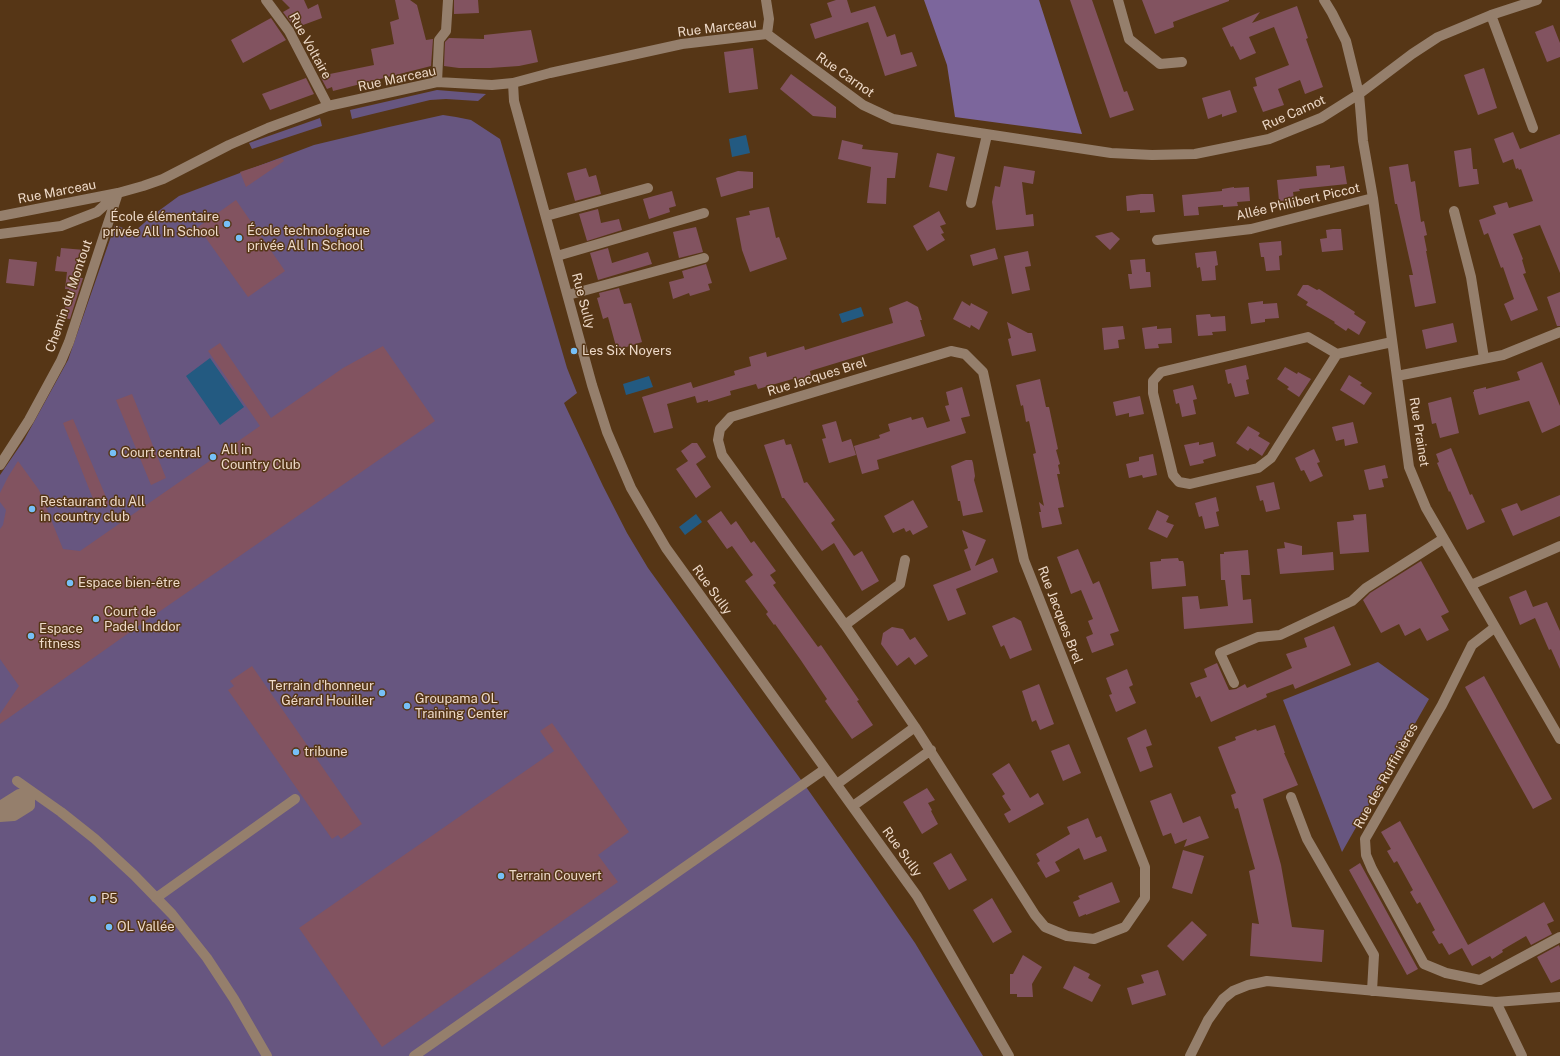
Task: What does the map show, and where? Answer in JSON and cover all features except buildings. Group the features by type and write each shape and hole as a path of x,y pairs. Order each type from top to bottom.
{"street":[{"name":"Rue Voltaire","path":"266,0 289,31 328,106"},
{"path":"437,82 439,40 446,32 448,0"},
{"path":"766,0 769,19 767,34"},
{"path":"1118,0 1129,39 1160,64 1182,62"},
{"name":"Rue Prainet","path":"1324,0 1346,41 1359,94 1363,141 1409,467 1426,508 1443,539 1560,740"},
{"name":"Rue Carnot","path":"767,34 863,105 894,119 1111,153 1152,155 1195,154 1269,139 1321,118 1359,94 1401,62 1438,37 1491,15 1537,0"},
{"path":"1491,15 1533,128"},
{"name":"Rue Marceau","path":"0,216 118,193 143,186 163,179 268,128 328,106 437,82 492,85 514,83 682,44 767,34"},
{"name":"Rue Sully","path":"514,83 514,101 605,425 630,488 666,548 917,896 1009,1056"},
{"path":"971,203 987,134"},
{"path":"546,216 648,188"},
{"name":"Rue Marceau","path":"0,234 61,226 97,212 118,193"},
{"name":"Chemin du Montout","path":"0,465 29,420 61,361 69,342 118,193"},
{"name":"Allée Philibert Piccot","path":"1157,240 1251,229 1372,198"},
{"path":"1454,212 1472,278 1484,358"},
{"path":"557,256 704,213"},
{"path":"568,295 704,258"},
{"path":"1396,376 1503,355 1560,332"},
{"path":"1337,354 1271,458 1258,468 1190,484 1179,482 1173,474 1153,393 1153,381 1161,372 1308,337 1337,354 1392,342"},
{"name":"Rue Jacques Brel","path":"951,351 965,354 983,372 1024,560 1145,868 1145,898 1125,927 1094,939 1068,936 1045,927 1034,915 931,750 845,625 722,455 718,440 720,429 731,416 951,351"},
{"path":"1234,683 1220,653 1258,637 1280,635 1352,601 1366,588 1443,539"},
{"path":"1470,585 1560,546"},
{"path":"845,625 900,584 905,560"},
{"name":"Rue des Ruffinières","path":"1494,628 1472,645 1442,705 1365,839 1366,855 1372,869 1424,964 1446,973 1480,980 1560,937"},
{"path":"837,784 915,727"},
{"path":"852,806 931,750"},
{"path":"414,1056 825,769"},
{"path":"16,780 32,794 61,812 95,839 134,875 172,914 207,958 234,999 267,1056"},
{"path":"0,806 19,794 32,794"},
{"path":"0,816 32,794"},
{"path":"1292,797 1307,839 1374,955 1372,990"},
{"path":"156,898 295,799"},
{"path":"1190,1056 1208,1020 1223,999 1233,991 1248,985 1267,981 1496,1002 1560,997"},
{"path":"1496,1002 1522,1056"}],"shaded area":[{"path":"924,0 1039,0 1082,134 955,117 947,65"},
{"path":"437,90 486,94 478,101 446,99 430,100 352,119 350,110"},
{"path":"443,115 471,120 500,139 567,368 577,393 564,403 627,533 648,568 804,784 915,943 983,1056 0,1056 0,475 24,440 68,360 115,225 134,232 153,215 179,196 314,145"},
{"path":"320,118 322,126 252,149 249,143"},
{"path":"1378,662 1429,699 1342,852 1283,700"}],"water":[{"path":"746,135 750,153 732,157 729,139"},
{"path":"861,307 864,316 842,323 839,314"},
{"path":"210,358 244,407 220,425 186,376"},
{"path":"649,376 653,387 626,395 623,384"},
{"path":"696,514 702,522 685,535 679,527"}],"place":[{"name":"École élémentaire privée All In School","path":"227,224"},
{"name":"École technologique privée All In School","path":"239,238"},
{"name":"Les Six Noyers","path":"574,351"},
{"name":"Court central","path":"113,453"},
{"name":"All in Country Club","path":"213,457"},
{"name":"Restaurant du All in country club","path":"32,509"},
{"name":"Espace bien-être","path":"70,583"},
{"name":"Court de Padel Inddor","path":"96,619"},
{"name":"Espace fitness","path":"31,636"},
{"name":"Terrain d'honneur Gérard Houiller","path":"382,693"},
{"name":"Groupama OL Training Center","path":"407,706"},
{"name":"tribune","path":"296,752"},
{"name":"Terrain Couvert","path":"501,876"},
{"name":"P5","path":"93,899"},
{"name":"OL Vallée","path":"109,927"}]}
